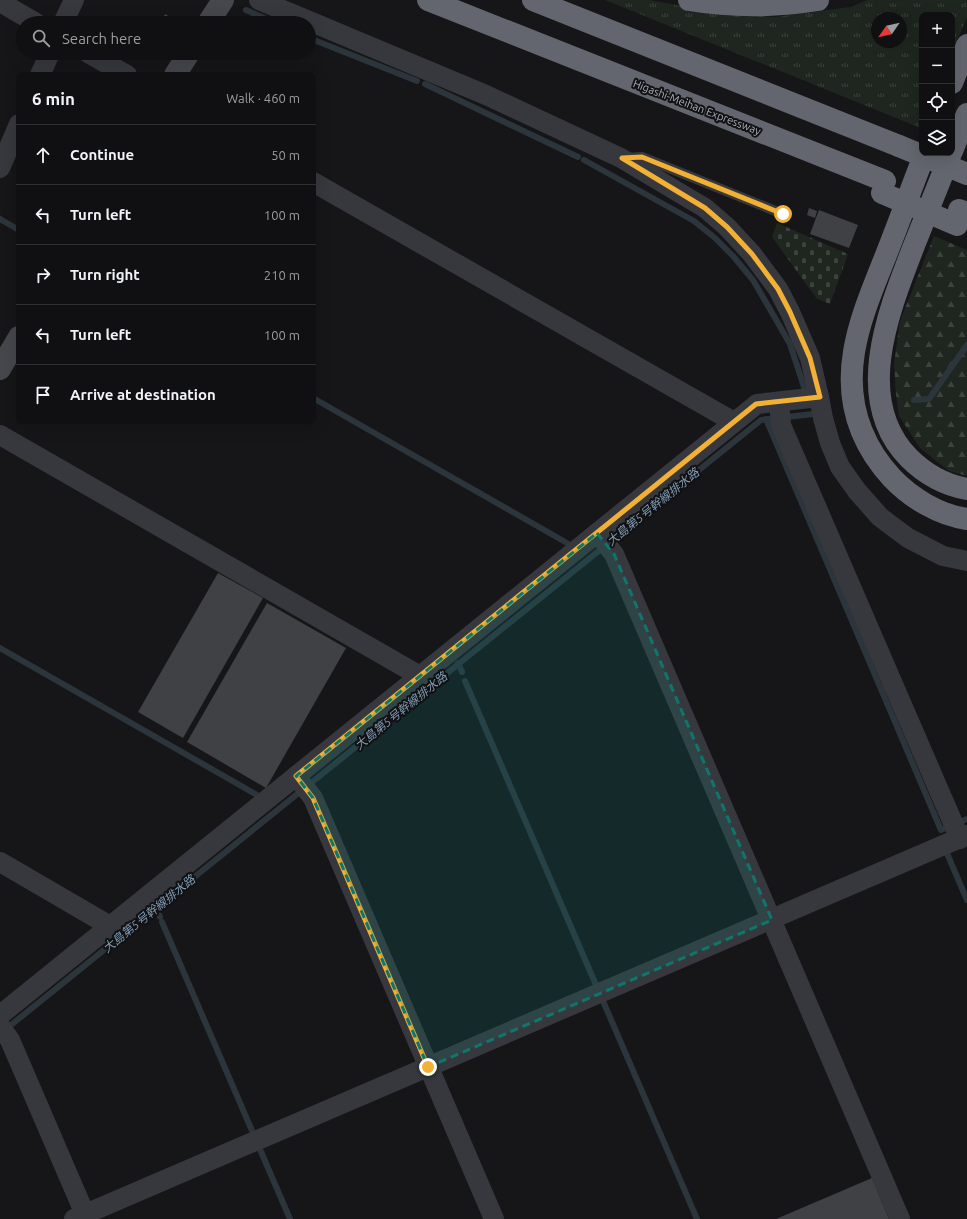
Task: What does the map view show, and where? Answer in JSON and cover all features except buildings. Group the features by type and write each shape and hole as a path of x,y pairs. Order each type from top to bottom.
{"highway":[{"path":"428,0 492,26 563,61 963,219"},
{"path":"533,0 967,174"},
{"path":"689,0 709,3 754,5 794,4 818,0"},
{"path":"955,76 967,45"},
{"path":"955,144 967,114"},
{"path":"924,156 862,320 854,352 851,385 856,417 865,441 878,464 901,488 928,506 957,518 967,519"},
{"path":"950,156 904,273 889,316 879,363 878,387 883,412 890,432 903,452 918,467 932,476 949,484 967,489"}],"main road":[{"path":"213,16 223,0"},
{"path":"177,72 185,60"},
{"path":"0,369 16,342"}],"street":[{"path":"66,16 74,0"},
{"path":"259,0 297,16"},
{"path":"0,2 24,16"},
{"path":"316,24 486,95 622,158 705,208 727,227 752,254 778,289 790,312 810,358 830,443 840,466 856,491 880,517 908,538 944,556 967,561"},
{"path":"41,72 47,60"},
{"path":"100,60 122,72"},
{"path":"0,168 16,131"},
{"path":"316,184 734,422"},
{"path":"0,1015 298,778 420,676 599,535 756,404 779,411 820,397"},
{"path":"5,1033 82,1217 772,920 961,836 950,815 779,411"},
{"path":"0,435 420,676"},
{"path":"599,535 614,554 900,1219"},
{"path":"298,778 313,798 494,1219"},
{"path":"0,862 110,926"}],"lane":[{"path":"622,158 642,157 783,214"}],"highlighted area":[{"path":"597,533 614,554 772,920 428,1067 313,798 296,776"}],"green space":[{"path":"605,0 649,0 714,12 774,17 851,7 867,0 967,0 967,17 955,46 955,12 919,12 919,127"},
{"path":"777,223 848,254 830,304 817,299 772,237"},
{"path":"934,236 967,250 967,476 949,471 920,448 899,416 894,364 900,321"}],"waterway":[{"path":"246,10 259,16"},
{"path":"316,41 417,81"},
{"path":"425,84 578,157"},
{"path":"584,160 694,221 715,238 733,256 753,280 790,344 805,390"},
{"path":"0,219 16,228"},
{"name":"大島第5号幹線排水路","path":"914,400 929,399 967,345"},
{"path":"316,400 567,543"},
{"name":"大島第5号幹線排水路","path":"6,1029 761,420 813,414"},
{"path":"766,419 941,830 967,819"},
{"path":"0,648 257,795"},
{"name":"大島第5号幹線排水路","path":"458,663 462,672"},
{"path":"465,681 596,985"},
{"path":"946,851 967,900"},
{"path":"156,907 160,917"},
{"path":"162,922 253,1133"},
{"path":"603,1001 697,1219"},
{"path":"259,1147 290,1219"}],"route":[{"path":"428,1067 313,798 296,776 756,404 820,397 810,358 790,312 778,289 740,239 705,208 622,158 642,157 783,214"}]}
